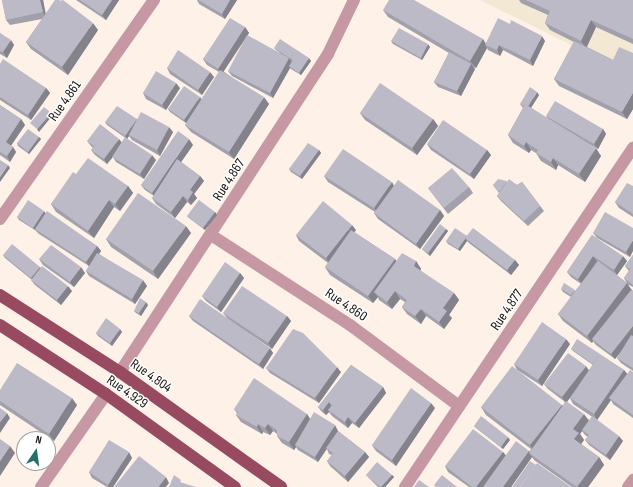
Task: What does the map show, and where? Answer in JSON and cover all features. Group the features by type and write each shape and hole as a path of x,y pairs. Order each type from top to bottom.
{"main road":[{"name":"Rue 4.804","path":"0,295 120,372 281,487"},
{"name":"Rue 4.929","path":"0,325 106,394 235,487"}],"street":[{"name":"Rue 4.861","path":"0,219 154,0"},
{"name":"Rue 4.867","path":"120,372 328,54 354,0"},
{"name":"Rue 4.877","path":"405,487 633,148"},
{"name":"Rue 4.860","path":"211,235 350,325 460,406"},
{"path":"41,487 106,394"},
{"path":"628,487 633,480"}],"shaded area":[{"path":"480,0 633,0 633,58 618,68"}],"building":[{"path":"2,0 40,0 43,12 6,20"},
{"path":"55,0 63,0 93,23 62,67 26,42"},
{"path":"80,0 112,0 102,15"},
{"path":"198,0 230,0 222,14"},
{"path":"389,0 414,0 483,39 470,61 383,10"},
{"path":"526,0 633,0 633,39 591,20 581,41 545,23 550,11"},
{"path":"230,18 245,27 218,69 203,59"},
{"path":"498,18 510,24 511,20 542,36 530,60 499,45 497,50 485,45"},
{"path":"399,28 428,44 421,58 391,41"},
{"path":"0,33 11,40 3,52 0,51"},
{"path":"247,35 289,58 270,93 228,71"},
{"path":"280,39 309,58 299,73 289,66 293,60 274,48"},
{"path":"574,41 613,60 619,47 633,53 633,93 622,112 554,79"},
{"path":"178,50 210,72 198,90 167,68"},
{"path":"449,52 471,64 457,91 434,82"},
{"path":"3,59 46,88 28,115 0,97 0,64"},
{"path":"220,70 264,97 229,152 185,125"},
{"path":"156,71 176,83 162,105 143,93"},
{"path":"380,83 433,119 412,148 360,113"},
{"path":"184,86 200,97 184,120 168,109"},
{"path":"530,87 537,92 528,106 525,104 523,106 520,104"},
{"path":"555,101 603,129 594,144 546,116"},
{"path":"525,104 596,148 579,174 553,158 551,162 536,153 538,150 526,142 524,146 508,135"},
{"path":"0,105 21,119 6,142 13,147 7,156 0,152"},
{"path":"117,106 137,119 125,136 105,122"},
{"path":"44,107 51,113 37,129 30,123"},
{"path":"141,112 169,127 157,150 129,135"},
{"path":"443,120 487,150 470,174 427,144"},
{"path":"100,124 119,139 104,159 91,150 94,146 87,141"},
{"path":"28,129 39,137 28,152 17,143"},
{"path":"178,131 189,139 152,193 141,185"},
{"path":"125,137 152,155 140,174 112,157"},
{"path":"308,143 319,150 300,176 289,169"},
{"path":"343,149 392,182 374,208 324,176"},
{"path":"88,158 128,186 115,204 109,200 88,231 51,204 73,172 76,174"},
{"path":"177,159 200,176 190,190 193,192 188,200 183,196 171,212 152,198"},
{"path":"0,160 8,165 0,177"},
{"path":"452,168 469,187 444,208 428,188"},
{"path":"498,179 507,181 499,192 493,185"},
{"path":"509,179 517,185 522,182 540,206 524,221 497,196"},
{"path":"398,180 440,210 416,244 374,213"},
{"path":"627,183 633,186 633,214 615,202"},
{"path":"138,193 186,226 153,271 106,239"},
{"path":"28,200 44,211 33,228 17,217"},
{"path":"199,200 215,212 203,228 187,216"},
{"path":"323,201 352,225 326,258 296,235"},
{"path":"47,211 97,246 86,262 35,229"},
{"path":"605,212 633,228 633,240 626,252 593,233"},
{"path":"440,224 446,229 428,253 422,249"},
{"path":"455,228 467,236 458,249 446,241"},
{"path":"473,228 515,260 507,270 465,238"},
{"path":"351,230 395,259 368,296 325,267"},
{"path":"592,235 623,256 614,270 593,256 578,279 567,272"},
{"path":"12,244 40,267 31,278 3,255"},
{"path":"51,245 81,267 70,282 39,259"},
{"path":"97,253 143,280 132,299 86,271"},
{"path":"402,253 416,261 414,266 454,293 443,308 447,311 439,322 421,309 415,316 402,307 407,300 395,291 387,302 374,292"},
{"path":"633,255 633,285 624,278 630,269 625,266"},
{"path":"598,261 627,283 587,336 558,314"},
{"path":"225,262 240,273 217,307 202,296"},
{"path":"42,266 68,286 57,300 31,280"},
{"path":"564,283 575,290 571,295 561,289"},
{"path":"242,286 287,316 268,343 223,313"},
{"path":"631,290 633,291 633,326 611,354 592,339"},
{"path":"140,298 146,302 139,313 134,311"},
{"path":"200,299 270,348 259,364 189,316"},
{"path":"106,318 120,329 110,343 96,333"},
{"path":"542,322 566,339 538,380 514,364"},
{"path":"293,329 303,333 337,367 315,398 266,368"},
{"path":"631,335 633,336 633,368 617,358"},
{"path":"577,339 600,354 593,364 571,349"},
{"path":"568,353 586,366 562,397 544,384"},
{"path":"600,354 624,370 594,414 570,398"},
{"path":"17,363 72,398 51,431 45,431 0,401 0,390"},
{"path":"351,365 383,387 355,423 348,417 345,422 328,410 332,405 329,402 323,410 318,407"},
{"path":"512,366 562,405 530,445 481,407"},
{"path":"630,370 633,372 633,415 609,398"},
{"path":"254,378 307,414 289,442 277,436 277,430 268,424 265,428 258,424 257,427 236,415 238,412 234,409"},
{"path":"411,388 431,403 392,460 372,445"},
{"path":"566,401 584,414 573,429 579,433 574,439 599,457 577,487 529,453"},
{"path":"0,408 7,413 0,422"},
{"path":"314,412 335,425 315,457 295,445"},
{"path":"481,416 508,437 501,447 474,426"},
{"path":"592,416 619,436 606,455 585,440 589,435 582,430"},
{"path":"473,429 503,452 476,487 472,487 445,466"},
{"path":"338,431 365,452 345,476 327,461 333,453 326,448"},
{"path":"0,439 10,446 0,461"},
{"path":"109,440 129,452 108,485 89,472"},
{"path":"516,441 529,451 503,487 483,487"},
{"path":"139,456 166,477 158,487 114,487"},
{"path":"530,461 536,465 520,487 512,487"},
{"path":"377,462 392,475 381,487 366,475"},
{"path":"537,463 571,487 520,487"},
{"path":"174,475 181,480 180,482 196,487 169,487"},
{"path":"442,475 457,487 436,487 434,485"},
{"path":"419,480 429,487 414,487"}]}
